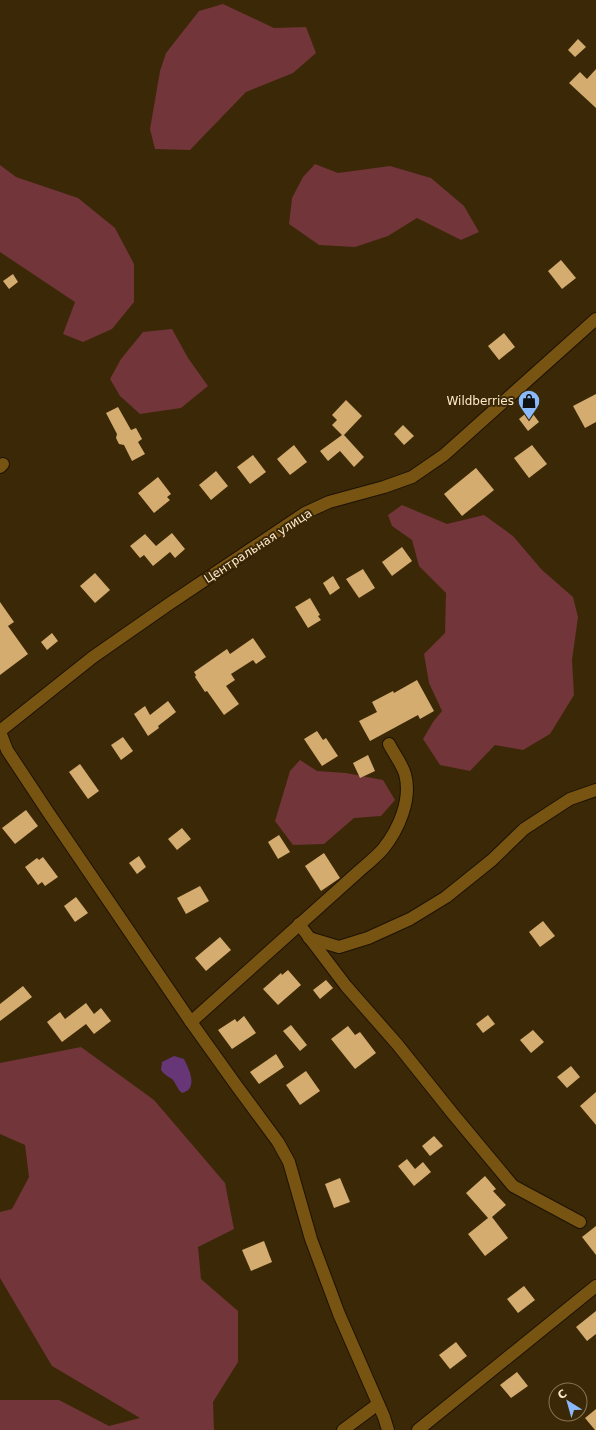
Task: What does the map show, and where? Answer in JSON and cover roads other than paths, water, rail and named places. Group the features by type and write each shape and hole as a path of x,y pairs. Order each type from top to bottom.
{"street":[{"name":"Центральная улица","path":"0,732 93,657 305,513 329,502 384,487 412,477 444,455 596,319"},
{"path":"0,732 7,750 40,800 191,1022 278,1142 289,1162 313,1246 339,1314 388,1430"},
{"path":"191,1022 383,849 395,830 405,806 408,792 404,773 389,744"},
{"path":"309,938 340,947 368,938 410,919 446,897 492,860 524,829 570,799 591,792 596,785"},
{"path":"299,924 346,986 397,1044 513,1186 580,1222"},
{"path":"418,1430 596,1286"},
{"path":"344,1430 378,1404"}],"place":[{"name":"Wildberries","path":"529,420"}]}
